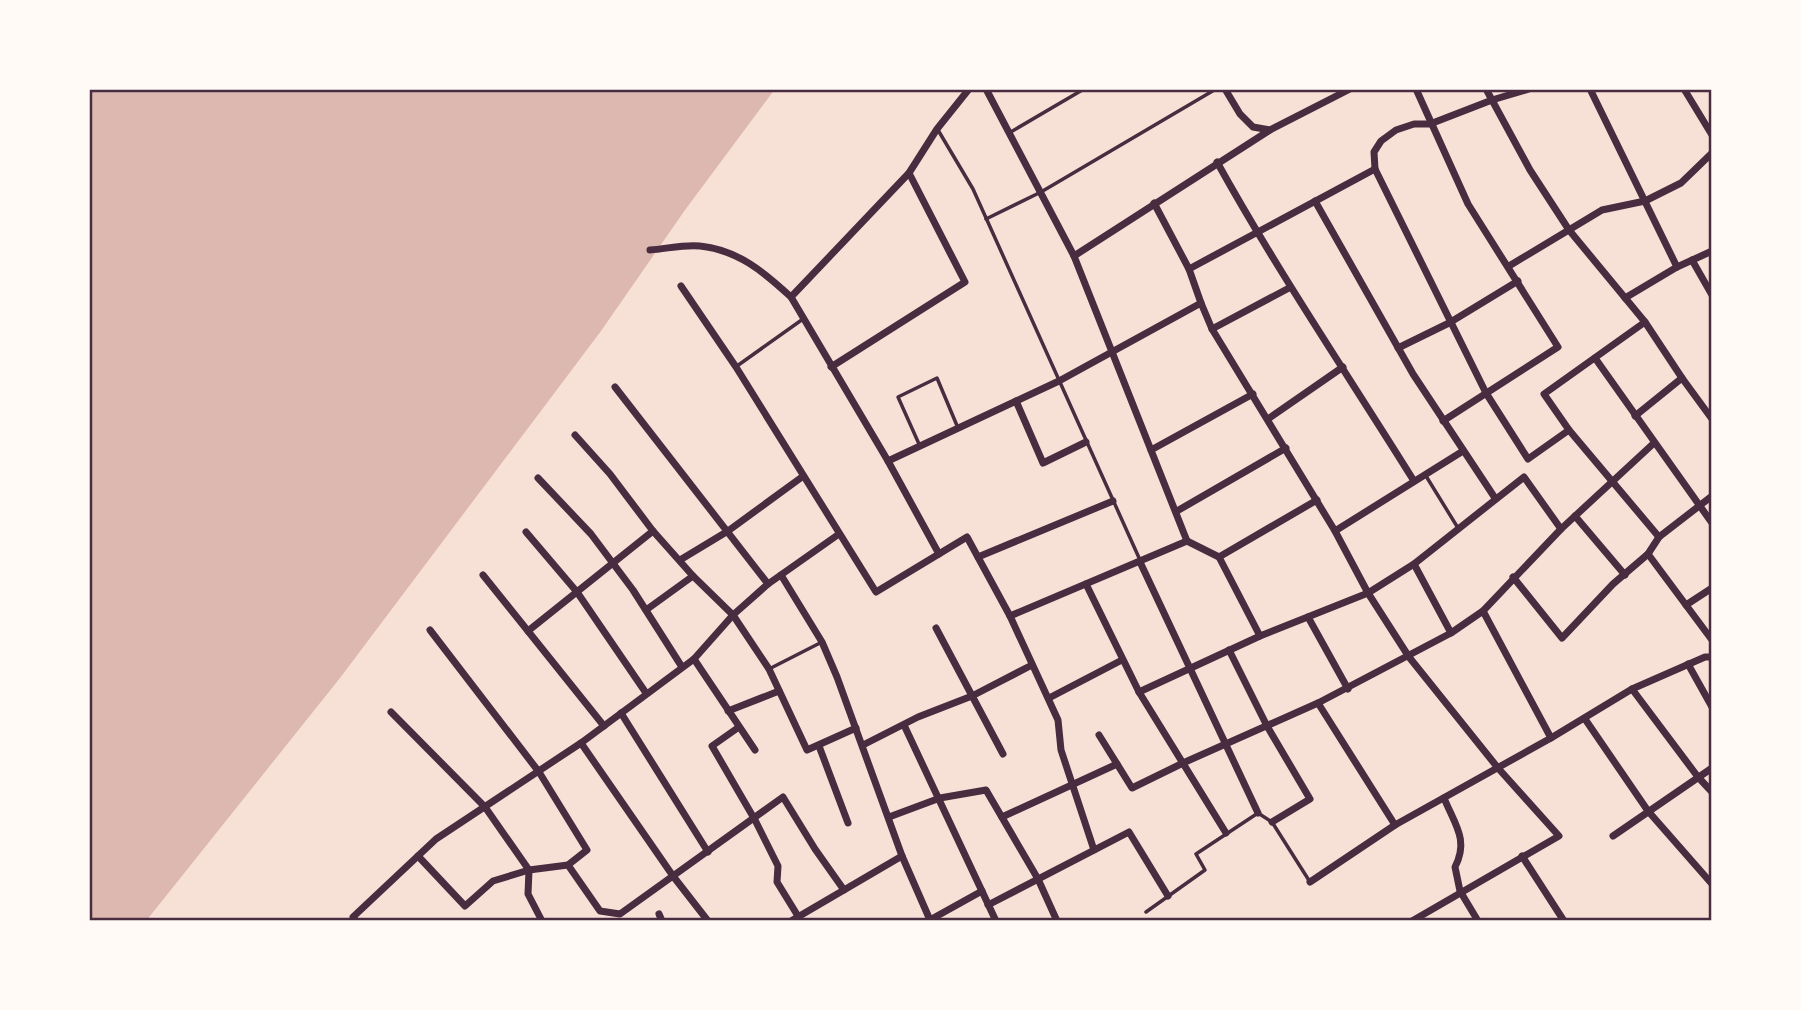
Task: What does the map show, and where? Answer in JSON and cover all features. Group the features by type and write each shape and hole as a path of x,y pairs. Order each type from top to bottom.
{"street":[{"path":"791,297 909,173 937,129 969,89"},
{"path":"986,89 1074,256 1187,541 1219,557 1260,636"},
{"path":"1225,89 1240,114 1253,127 1270,130"},
{"path":"1074,256 1217,162 1270,130 1350,89"},
{"path":"1416,89 1468,204 1558,347 1443,421"},
{"path":"1486,89 1530,170 1569,230 1645,322 1712,419"},
{"path":"1529,89 1430,124 1414,124 1396,130 1381,141 1374,152 1375,169 1449,323 1486,393 1528,459 1569,429"},
{"path":"1590,89 1677,267"},
{"path":"1684,89 1712,135"},
{"path":"1508,266 1602,210 1645,201 1681,183 1712,153"},
{"path":"1217,162 1289,288 1343,367 1414,481"},
{"path":"1189,269 1375,169"},
{"path":"831,367 965,282 909,173"},
{"path":"1315,201 1398,348 1495,498"},
{"path":"1154,203 1189,269 1212,329 1317,500 1368,593 1409,657 1498,768 1559,836 1412,921"},
{"path":"650,250 699,245 737,255 767,275 791,297 888,461 939,554"},
{"path":"1625,298 1677,267 1712,251"},
{"path":"1692,260 1712,295"},
{"path":"1398,348 1449,323 1518,281"},
{"path":"681,286 736,367 876,592 967,537 1010,616 1058,720 1061,750 1094,850"},
{"path":"1212,329 1289,288"},
{"path":"888,461 1059,381 1200,303"},
{"path":"1645,322 1544,394 1569,429 1659,537"},
{"path":"1595,358 1712,523"},
{"path":"1268,419 1343,367"},
{"path":"1635,416 1682,378"},
{"path":"615,387 768,584"},
{"path":"1151,450 1253,394"},
{"path":"1016,401 1043,463 1086,442"},
{"path":"575,435 610,474 653,531 733,615 769,669 807,750 856,728"},
{"path":"1099,735 1132,788 1348,689 1409,657 1483,611 1561,529 1654,443"},
{"path":"1177,511 1286,448"},
{"path":"1335,531 1463,451"},
{"path":"680,560 728,531 803,477"},
{"path":"1139,692 1260,636 1368,593 1414,564 1524,477 1561,529"},
{"path":"538,478 591,534 646,610 682,667"},
{"path":"1513,577 1562,638 1648,554 1659,537 1712,496"},
{"path":"1219,557 1317,500"},
{"path":"978,557 1113,501"},
{"path":"1575,516 1625,575"},
{"path":"528,631 653,531"},
{"path":"526,532 577,592 646,693"},
{"path":"356,921 353,917 436,839 581,743 694,659 733,615 768,584 839,534"},
{"path":"1010,616 1187,541"},
{"path":"1648,554 1712,640"},
{"path":"1140,562 1258,813"},
{"path":"1414,564 1451,633"},
{"path":"482,575 604,726"},
{"path":"781,575 822,642 863,745 902,856 929,920 943,917 982,891"},
{"path":"646,610 693,576"},
{"path":"1086,584 1139,692 1226,832"},
{"path":"1686,605 1712,588"},
{"path":"1483,611 1551,738"},
{"path":"1308,617 1348,689"},
{"path":"936,628 1003,754"},
{"path":"418,856 465,906 493,881 529,870 568,864 587,850 539,772 430,630"},
{"path":"1229,650 1310,799 1272,822"},
{"path":"1310,882 1395,825 1585,719 1632,689 1688,664 1712,657"},
{"path":"694,659 755,750"},
{"path":"1049,698 1122,660"},
{"path":"1688,664 1712,707"},
{"path":"863,745 972,696 1032,665"},
{"path":"1632,689 1712,792"},
{"path":"728,711 779,691"},
{"path":"1318,703 1395,825"},
{"path":"391,712 485,807 529,870 528,894 542,921"},
{"path":"621,713 708,852"},
{"path":"1585,719 1648,811 1712,884"},
{"path":"904,725 996,921"},
{"path":"739,727 712,746 778,866 778,882 797,919 902,856"},
{"path":"581,743 673,876 708,921"},
{"path":"819,746 848,823"},
{"path":"1002,817 1117,764"},
{"path":"1614,836 1712,768"},
{"path":"889,817 940,798 986,790 1038,879 1057,921"},
{"path":"568,864 600,911 620,914 755,820 783,797 844,890"},
{"path":"1444,798 1463,844 1455,867 1461,891 1478,921"},
{"path":"988,905 1129,832 1168,896"},
{"path":"1522,856 1564,921"}],"lane":[{"path":"1009,133 1084,89"},
{"path":"986,219 1041,192 1216,89"},
{"path":"937,129 973,189 1140,562"},
{"path":"736,367 803,318"},
{"path":"919,446 898,397 937,378 958,428"},
{"path":"1425,474 1458,528"},
{"path":"769,669 822,642"},
{"path":"1146,912 1205,870 1196,854 1258,813 1272,822 1310,882"}],"shaded area":[{"path":"89,89 775,89 685,210 601,331 340,678 146,921 89,921"}]}
